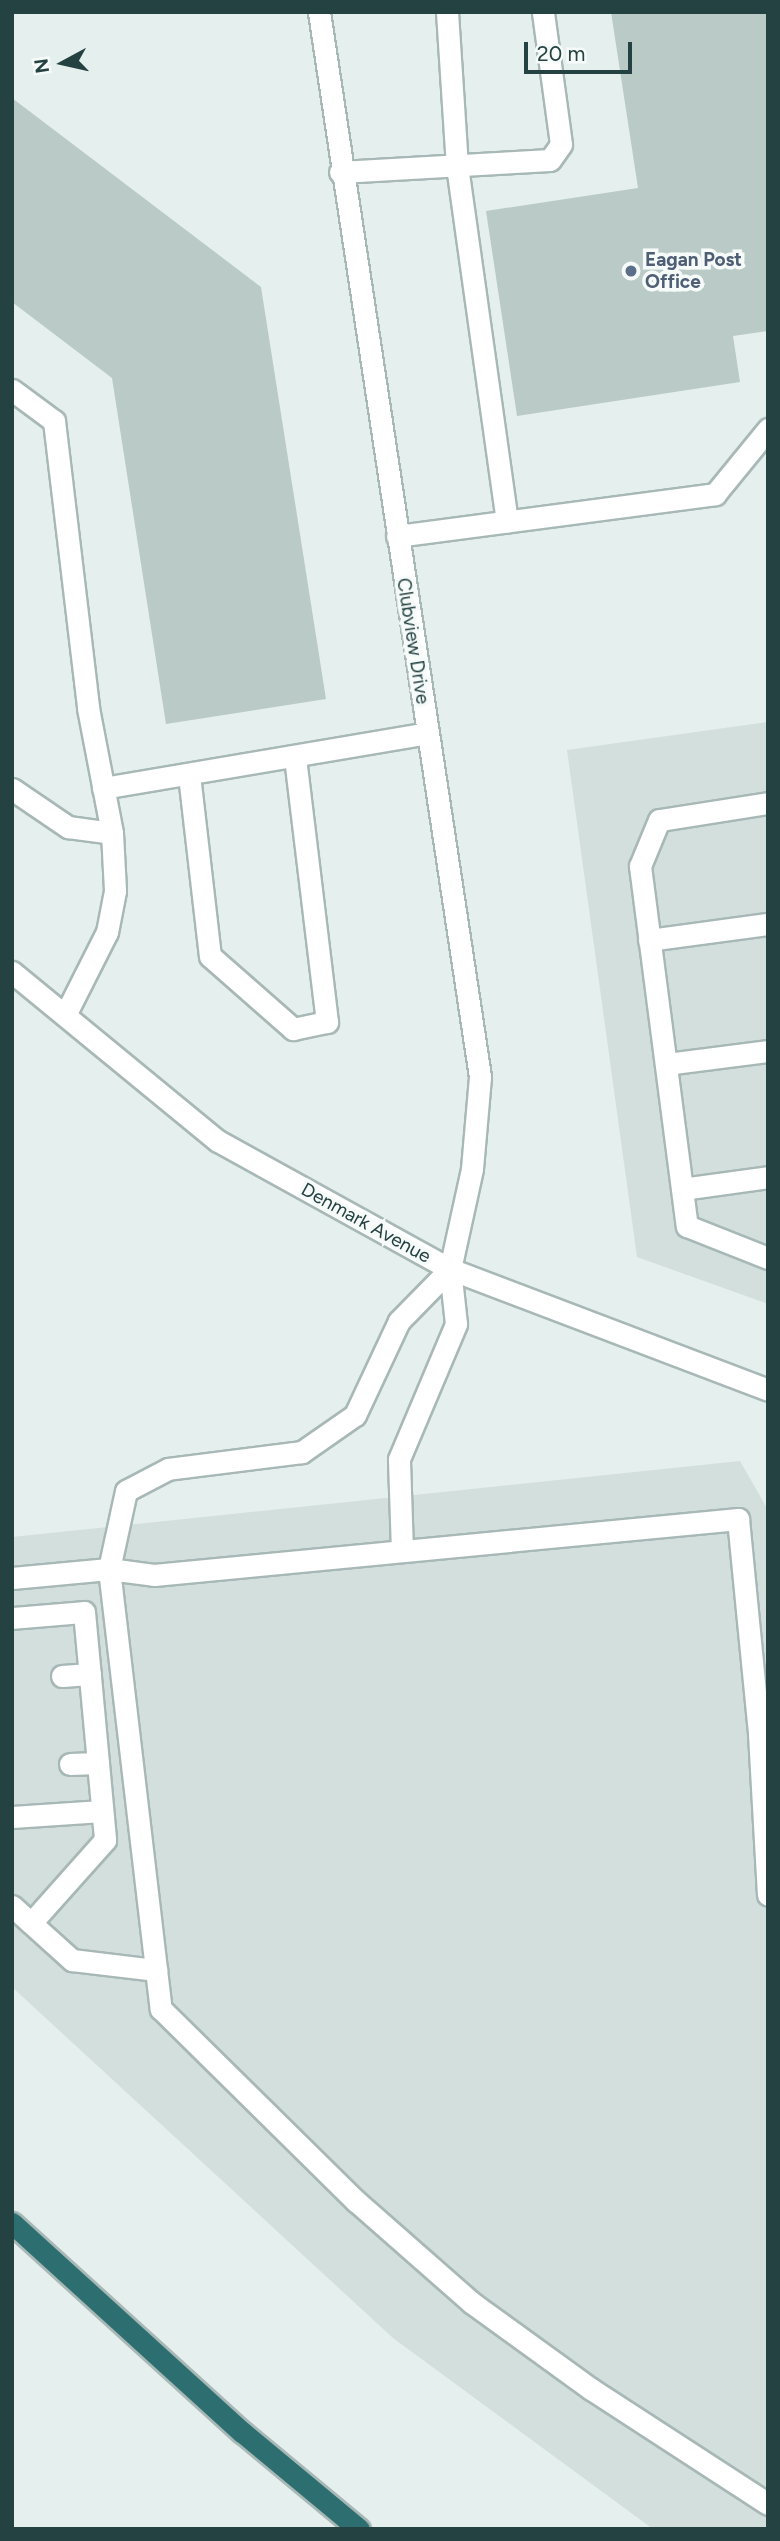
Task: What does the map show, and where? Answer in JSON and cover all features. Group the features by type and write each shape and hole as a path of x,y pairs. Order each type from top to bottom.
{"highway":[{"path":"12,2223 242,2432 359,2529"}],"street":[{"name":"Clubview Drive","path":"319,12 340,173 480,1077 472,1169 450,1269"},
{"path":"447,12 457,166 507,521"},
{"path":"340,173 550,160 561,144 543,12"},
{"path":"12,390 54,421 88,708 112,833 115,891 107,932 65,1015"},
{"path":"397,536 715,494 768,429"},
{"path":"103,788 295,759 427,733"},
{"path":"189,775 211,956 293,1029 327,1022 295,759"},
{"path":"12,789 68,827 112,833"},
{"path":"768,803 659,820 640,866 687,1226 768,1258"},
{"path":"649,940 768,924"},
{"name":"Denmark Avenue","path":"12,972 218,1141 450,1269 768,1390"},
{"path":"666,1064 768,1051"},
{"path":"681,1189 768,1177"},
{"path":"402,1551 399,1459 456,1324 450,1269"},
{"path":"450,1269 399,1321 355,1415 302,1452 168,1469 126,1491 108,1569 161,2009 327,2173 472,2303 591,2389 768,2504"},
{"path":"12,1578 108,1569 154,1575 738,1519 758,1627 768,1895"},
{"path":"12,1618 84,1612 105,1840 31,1923"},
{"path":"62,1676 90,1674"},
{"path":"70,1764 98,1763"},
{"path":"12,1817 102,1811"},
{"path":"12,1906 72,1960 156,1970"}],"shaded area":[{"path":"768,722 768,1304 637,1257 567,750"},
{"path":"740,1461 768,1510 768,2529 653,2529 393,2338 12,1987 12,1537"}],"building":[{"name":"Eagan Post Office","path":"611,12 768,12 768,331 733,336 740,382 517,416 486,211 638,188"},
{"path":"12,98 261,287 326,699 166,724 112,378 12,302"}],"place":[{"name":"Eagan Post Office","path":"631,271"}]}
